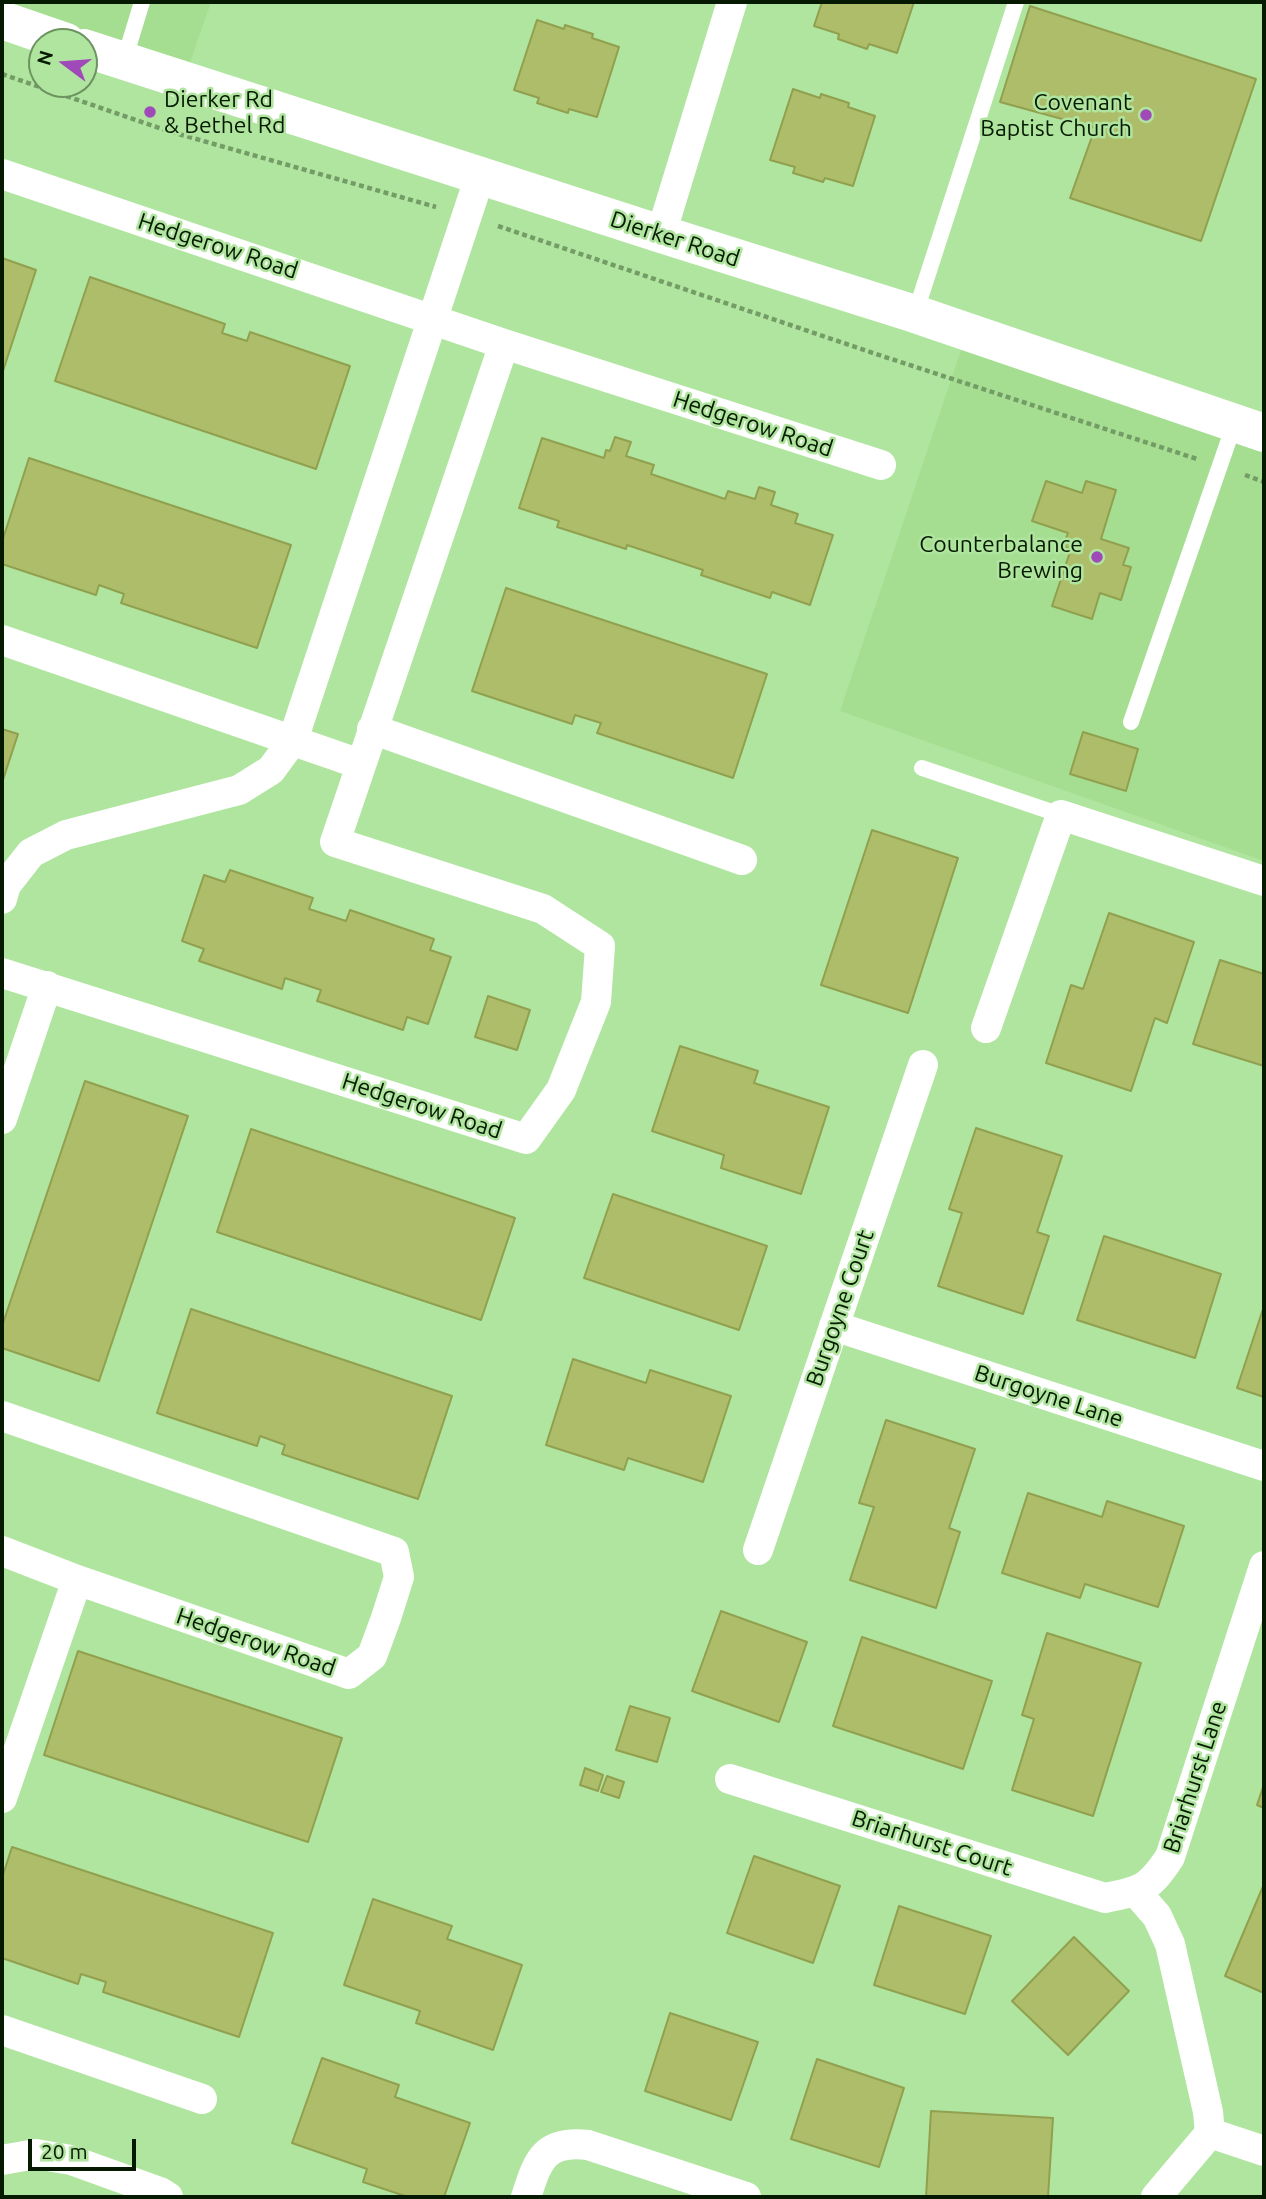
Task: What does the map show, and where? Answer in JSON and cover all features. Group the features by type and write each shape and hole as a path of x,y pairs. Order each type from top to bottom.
{"street":[{"path":"660,234 732,2"},
{"path":"2,20 28,29"},
{"name":"Dierker Road","path":"98,53 915,314 1249,427"},
{"name":"Hedgerow Road","path":"2,174 504,344 881,465"},
{"path":"3,889 31,853 66,835 239,790 271,771 293,740 480,176"},
{"name":"Hedgerow Road","path":"2,974 526,1139 561,1090 596,1002 600,946 543,909 335,842 504,344"},
{"path":"2,640 360,764"},
{"path":"372,729 742,860"},
{"path":"986,1028 1061,815 1264,881"},
{"path":"2,1119 47,986"},
{"name":"Burgoyne Court","path":"758,1550 923,1065"},
{"name":"Burgoyne Lane","path":"834,1326 1264,1466"},
{"name":"Hedgerow Road","path":"2,1416 394,1552 399,1577 372,1656 349,1674 2,1551"},
{"name":"Briarhurst Lane","path":"1136,1892 1156,1878 1170,1857 1264,1566"},
{"path":"2,1798 78,1580"},
{"name":"Briarhurst Court","path":"730,1779 1105,1898 1136,1892"},
{"path":"1136,1892 1157,1916 1170,1944 1208,2112 1210,2133 1156,2197"},
{"path":"2,2030 202,2099"},
{"path":"1210,2133 1264,2151"},
{"path":"526,2197 536,2168 548,2151 567,2143 588,2145 746,2197"},
{"path":"2,2160 36,2154 71,2160 164,2194"}],"lane":[{"path":"124,61 142,2"},
{"path":"915,314 1016,2"},
{"path":"1132,722 1219,467 1249,427"},
{"path":"922,768 1061,815"}],"path":[{"path":"2,74 168,131 467,216 1264,482"}],"shaded area":[{"path":"2,2 211,2 185,77 98,41 98,28 65,28"},
{"path":"965,338 1264,436 1264,861 840,711"}],"building":[{"path":"822,2 914,2 897,53 869,44 867,49 838,39 839,34 814,26"},
{"name":"Covenant Baptist Church","path":"1030,6 1256,79 1201,241 1070,198 1095,128 1000,102"},
{"path":"537,20 564,29 565,25 593,34 592,38 619,47 597,117 569,109 568,113 537,103 539,98 514,90"},
{"path":"793,89 820,98 821,94 849,103 848,107 875,116 853,186 825,178 823,182 793,173 795,167 770,160"},
{"path":"2,258 36,270 2,374"},
{"path":"90,277 225,324 222,333 247,341 250,332 350,366 316,469 55,381"},
{"path":"615,437 631,442 626,456 654,465 651,474 725,499 728,491 755,499 759,487 775,492 771,505 798,514 795,523 833,535 810,605 772,592 770,598 701,575 703,570 627,545 626,549 557,527 559,521 519,508 542,438 604,458"},
{"path":"29,458 291,545 257,648 121,603 124,594 99,585 96,595 2,564 2,542"},
{"name":"Counterbalance Brewing","path":"1046,481 1082,493 1086,481 1116,490 1101,539 1129,548 1123,565 1131,567 1121,600 1100,593 1092,619 1052,606 1071,549 1063,546 1068,533 1032,521"},
{"path":"506,588 767,674 733,778 597,733 601,723 575,715 572,724 472,691"},
{"path":"2,729 18,734 2,783"},
{"path":"1083,732 1138,749 1126,791 1070,774"},
{"path":"872,830 958,858 908,1013 821,985"},
{"path":"230,870 313,898 309,909 346,921 350,910 434,939 430,950 451,957 428,1024 407,1017 403,1030 317,1001 321,990 285,978 282,989 199,961 204,949 182,941 204,875 225,882"},
{"path":"1109,913 1194,942 1167,1023 1155,1018 1131,1091 1046,1063 1071,985 1083,989"},
{"path":"1220,960 1264,974 1264,1066 1193,1044"},
{"path":"488,996 530,1010 517,1050 475,1037"},
{"path":"680,1046 758,1071 754,1083 829,1107 801,1194 721,1168 724,1155 652,1131"},
{"path":"85,1081 188,1116 99,1381 2,1348 2,1326"},
{"path":"976,1128 1062,1156 1037,1232 1049,1236 1023,1314 938,1286 962,1213 949,1209"},
{"path":"251,1129 515,1218 481,1320 217,1232"},
{"path":"613,1194 767,1246 739,1330 584,1278"},
{"path":"1104,1236 1221,1274 1195,1358 1077,1320"},
{"path":"191,1309 452,1396 418,1499 282,1454 285,1445 260,1436 257,1446 157,1413"},
{"path":"1264,1310 1264,1397 1237,1388"},
{"path":"573,1359 646,1383 650,1370 731,1396 703,1482 628,1458 624,1470 546,1445"},
{"path":"886,1420 975,1449 949,1528 960,1532 936,1608 850,1580 874,1507 859,1503"},
{"path":"1028,1493 1102,1517 1107,1501 1184,1526 1158,1607 1085,1584 1080,1598 1002,1573"},
{"path":"721,1611 807,1642 779,1722 692,1691"},
{"path":"1047,1633 1141,1663 1093,1816 1012,1790 1034,1719 1022,1715"},
{"path":"862,1637 992,1681 963,1769 833,1726"},
{"path":"78,1651 342,1738 308,1842 44,1755"},
{"path":"630,1706 670,1718 657,1762 616,1750"},
{"path":"585,1768 603,1775 598,1791 580,1785"},
{"path":"607,1776 624,1782 619,1798 601,1792"},
{"path":"1264,1784 1264,1808 1257,1805"},
{"path":"12,1847 273,1933 239,2037 103,1992 106,1982 81,1974 78,1984 2,1958 2,1878"},
{"path":"754,1856 840,1886 813,1963 727,1933"},
{"path":"1264,1884 1264,1993 1225,1976"},
{"path":"373,1899 452,1926 447,1939 522,1965 493,2050 416,2023 420,2011 344,1985"},
{"path":"899,1906 991,1936 965,2014 874,1985"},
{"path":"1074,1937 1129,1991 1068,2055 1012,2001"},
{"path":"670,2013 758,2042 731,2120 645,2091"},
{"path":"322,2058 399,2085 395,2097 470,2123 444,2197 408,2197 363,2182 367,2169 292,2143"},
{"path":"817,2059 904,2088 879,2167 791,2139"},
{"path":"931,2111 1053,2118 1048,2197 926,2197"}],"place":[{"name":"Dierker Rd & Bethel Rd","path":"150,112"},
{"name":"Covenant Baptist Church","path":"1146,115"},
{"name":"Counterbalance Brewing","path":"1097,557"}]}
